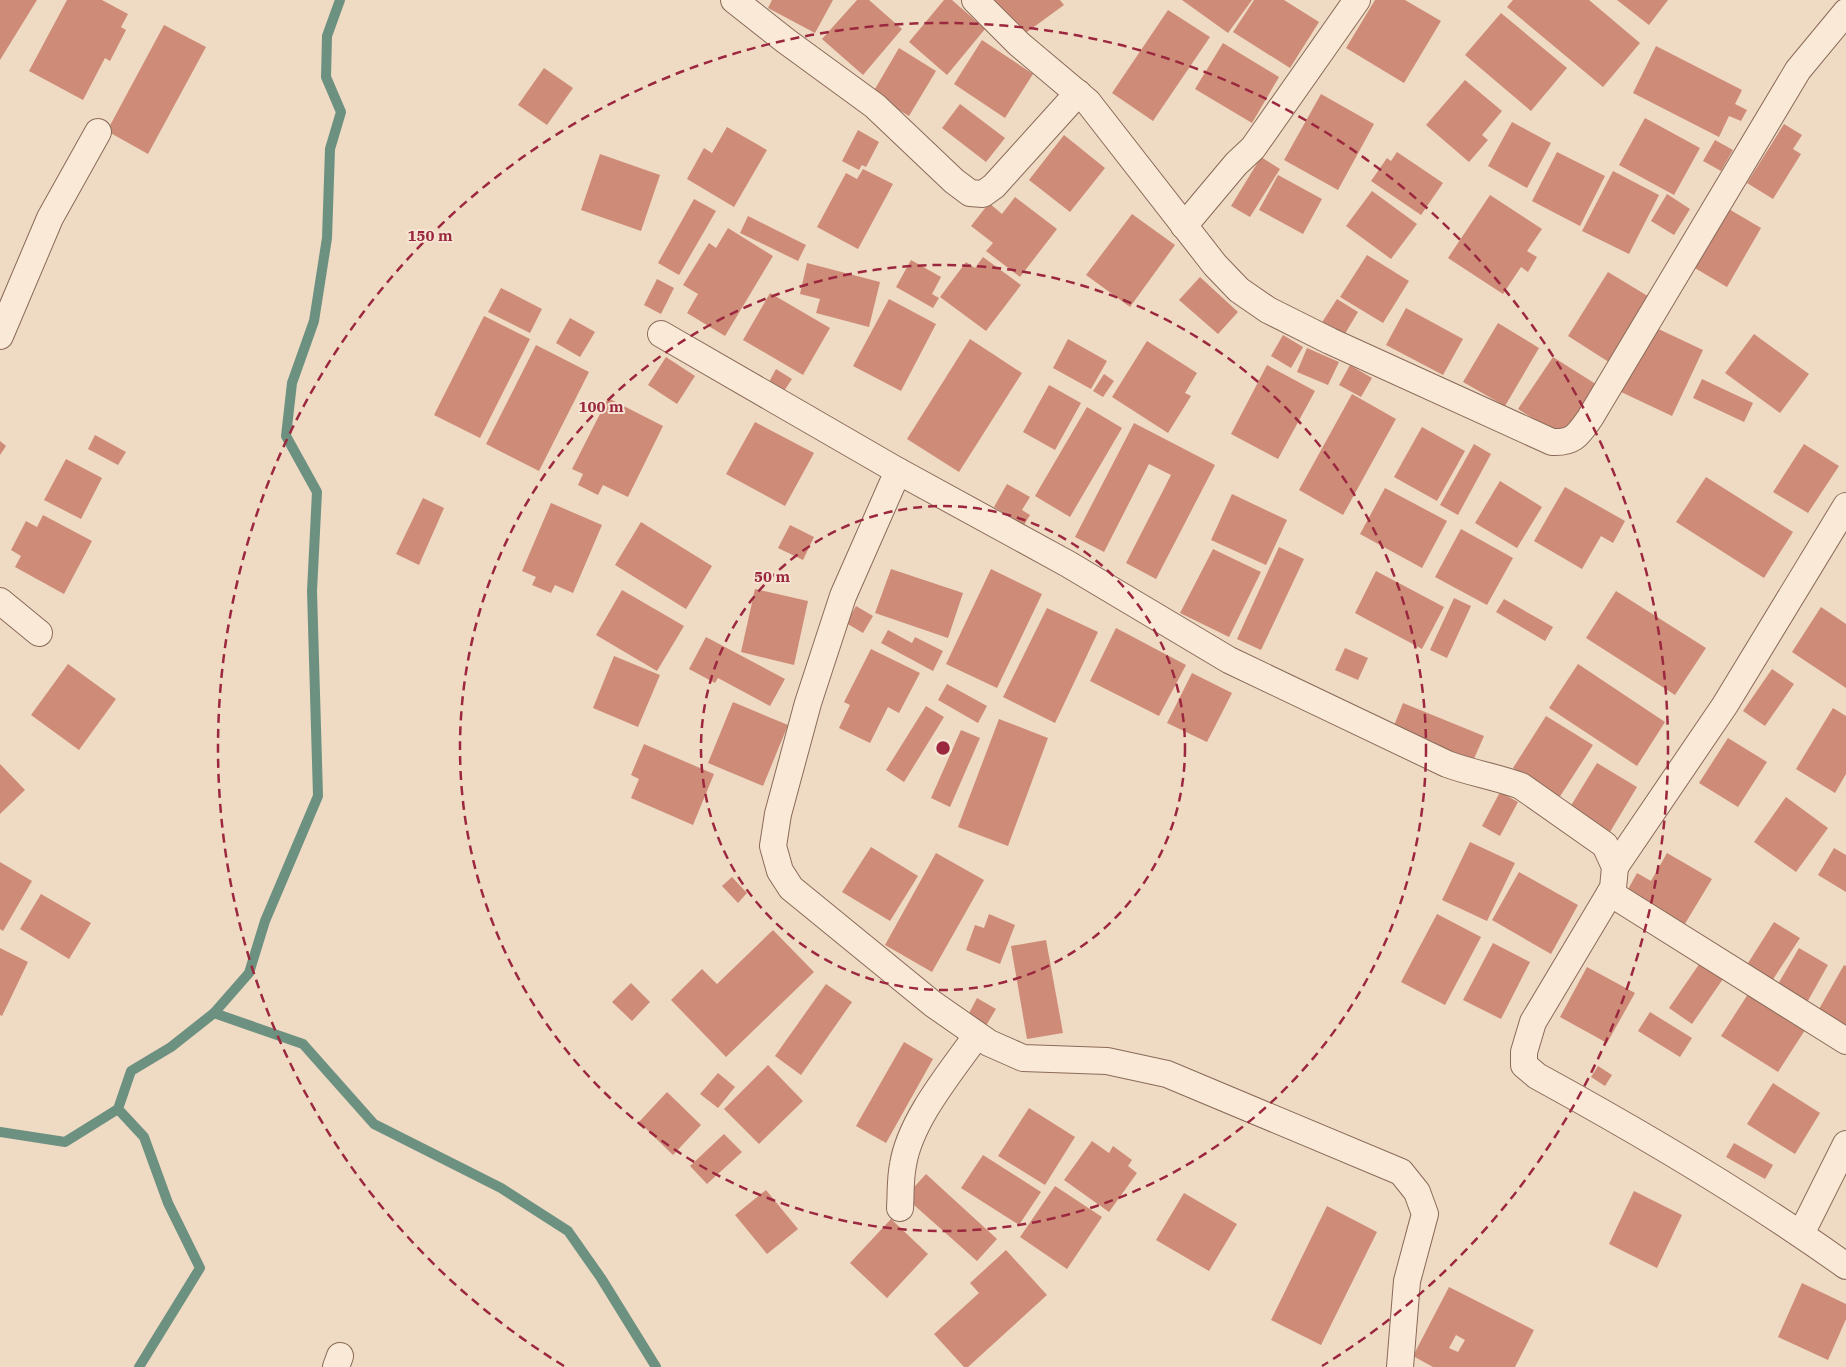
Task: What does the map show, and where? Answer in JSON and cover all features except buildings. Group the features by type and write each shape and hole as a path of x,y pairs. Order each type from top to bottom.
{"street":[{"path":"734,0 786,42 875,106 954,181 970,193 983,194 994,186 1078,93"},
{"path":"974,0 1018,44 1078,93 1105,121 1184,226 1215,265 1239,290 1268,310 1330,341 1552,442 1565,442 1579,435 1798,70 1846,12"},
{"path":"1184,226 1236,164 1253,148 1357,0"},
{"path":"0,336 50,218 98,132"},
{"path":"661,334 898,471 1068,564 1229,660 1447,764 1471,773 1506,780 1521,786 1605,845 1615,867"},
{"path":"898,471 840,605 808,703 778,814 774,846 780,871 791,888 933,1004 989,1043 1023,1058 1107,1061 1166,1074 1401,1172 1417,1192 1425,1214 1407,1281 1400,1367"},
{"path":"1846,506 1725,705 1615,867 1613,888 1533,1022 1524,1052 1524,1065 1537,1076 1649,1138 1801,1234 1846,1266"},
{"path":"0,601 38,633"},
{"path":"1610,893 1846,1041"},
{"path":"900,1208 903,1164 914,1132 928,1106 977,1034"},
{"path":"1801,1234 1846,1144"}],"waterway":[{"path":"139,1367 200,1268 168,1203 144,1137 118,1109 131,1071 171,1047 214,1013 249,973 265,921 318,796 312,591 317,492 286,436 292,383 314,321 327,238 330,149 341,112 326,77 327,36 340,0"},
{"path":"214,1013 303,1044 374,1124 501,1188 568,1231 601,1278 656,1367"},
{"path":"0,1132 65,1142 118,1109"}]}
